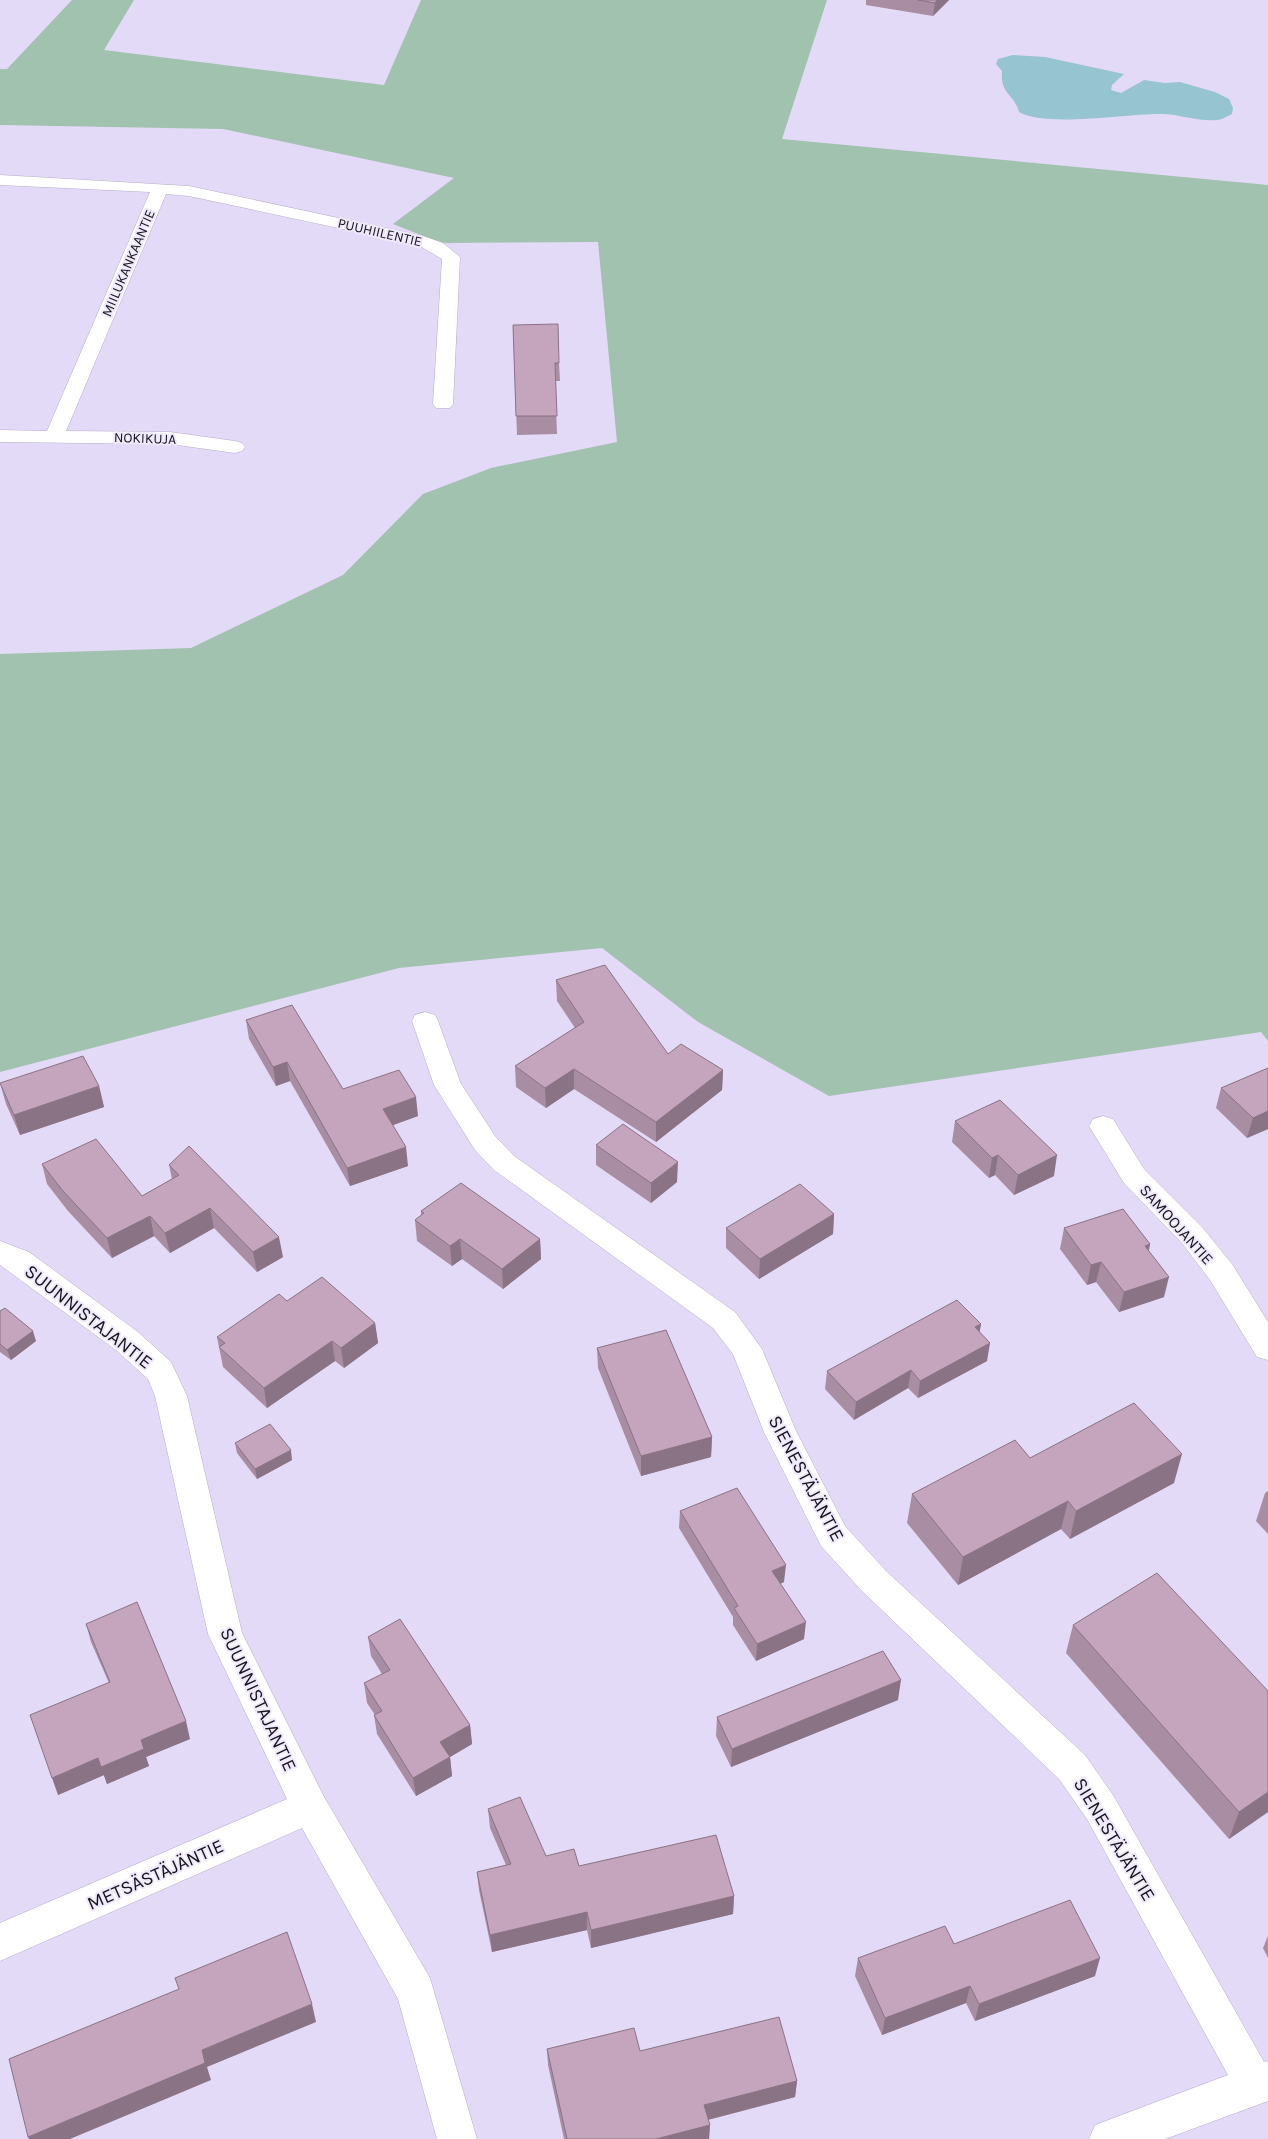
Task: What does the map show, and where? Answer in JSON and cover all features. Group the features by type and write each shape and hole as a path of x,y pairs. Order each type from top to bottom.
{"street":[{"name":"MIILUKANKAANTIE","path":"0,180 160,188 54,436"},
{"name":"PUUHIILENTIE","path":"160,188 189,192 413,239 437,247 450,258 446,378 442,404"},
{"path":"0,436 54,436"},
{"name":"NOKIKUJA","path":"54,436 170,438 235,447"},
{"name":"SIENESTÄJÄNTIE","path":"425,1021 448,1085 485,1143 504,1163 724,1320 746,1349 780,1432 833,1536 874,1580 1072,1767 1100,1807 1262,2083"},
{"name":"SAMOOJANTIE","path":"1103,1126 1134,1176 1192,1235 1221,1272 1268,1348"},
{"name":"SUUNNISTAJANTIE","path":"0,1252 18,1260 126,1340 160,1371 171,1396 225,1634 310,1807 416,1992 457,2139"},
{"name":"METSÄSTÄJÄNTIE","path":"0,1942 310,1807"},
{"path":"1109,2139 1262,2083"}],"shaded area":[{"path":"72,0 134,0 104,50 384,85 421,0 827,0 782,139 1268,185 1268,1041 1261,1032 829,1096 698,1022 602,948 399,968 0,1072 0,654 191,648 343,575 423,494 491,468 617,442 598,242 441,243 393,224 454,178 223,129 0,125 0,69 7,69"},
{"path":"1013,55 1045,57 1124,74 1112,85 1111,90 1121,93 1144,80 1165,83 1180,82 1215,92 1229,99 1233,108 1232,114 1220,120 1164,114 1088,119 1032,117 1019,112 1014,101 1005,90 1002,71 996,64 998,59"}],"building":[{"path":"918,0 937,0 935,3"},
{"path":"558,324 559,363 555,363 557,416 516,416 513,325"},
{"path":"605,965 668,1054 681,1044 723,1070 656,1122 574,1069 545,1088 515,1066 584,1022 556,980"},
{"path":"292,1005 343,1089 399,1070 416,1097 383,1109 406,1147 347,1168 287,1062 273,1067 246,1020"},
{"path":"83,1056 99,1086 14,1115 0,1083"},
{"path":"1268,1068 1268,1111 1253,1118 1221,1088"},
{"path":"1000,1100 1057,1155 1018,1175 998,1155 992,1158 955,1121"},
{"path":"623,1124 678,1162 651,1183 596,1145"},
{"path":"96,1139 142,1196 179,1175 169,1165 189,1146 279,1237 253,1252 210,1208 165,1233 150,1216 107,1238 63,1191 42,1164"},
{"path":"461,1183 540,1239 502,1269 460,1239 450,1246 415,1220 424,1213 421,1211"},
{"path":"800,1184 834,1214 760,1259 726,1228"},
{"path":"1123,1209 1150,1244 1145,1246 1169,1277 1124,1292 1101,1262 1091,1265 1064,1228"},
{"path":"322,1277 375,1323 341,1348 332,1341 264,1388 219,1347 225,1343 217,1337 279,1294 287,1301"},
{"path":"957,1300 981,1324 975,1327 990,1343 920,1381 911,1370 856,1402 827,1371"},
{"path":"5,1308 33,1331 7,1350 0,1344 0,1311"},
{"path":"666,1330 712,1437 641,1456 597,1348"},
{"path":"1134,1403 1182,1454 1076,1511 1068,1501 963,1557 912,1494 1015,1440 1030,1458"},
{"path":"270,1424 291,1450 255,1469 235,1443"},
{"path":"737,1488 786,1565 772,1571 806,1622 757,1644 734,1608 738,1606 680,1511"},
{"path":"1157,1573 1268,1691 1268,1792 1239,1812 1073,1625"},
{"path":"137,1602 186,1721 141,1740 144,1749 101,1767 98,1758 52,1778 30,1715 110,1682 86,1624"},
{"path":"400,1619 470,1725 440,1742 450,1757 413,1778 374,1715 382,1711 364,1683 390,1670 368,1637"},
{"path":"883,1651 901,1680 732,1749 717,1717"},
{"path":"520,1797 546,1856 574,1849 579,1866 716,1835 734,1896 591,1930 587,1912 490,1935 477,1872 511,1864 488,1809"},
{"path":"1070,1900 1100,1958 979,2004 970,1986 885,2018 858,1958 945,1926 954,1944"},
{"path":"287,1932 312,2004 202,2050 205,2063 28,2137 9,2059 179,1989 175,1978"},
{"path":"779,2017 797,2081 704,2105 710,2125 656,2139 567,2139 547,2049 634,2028 640,2051"}]}
